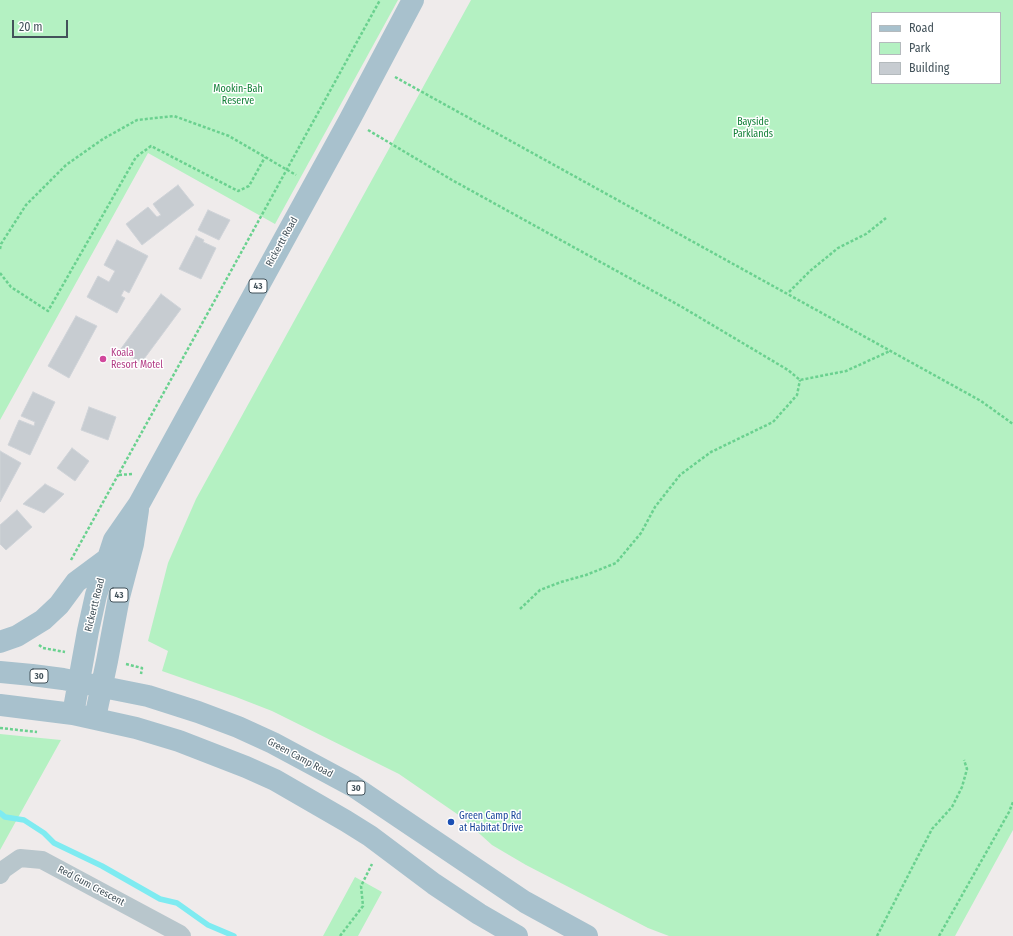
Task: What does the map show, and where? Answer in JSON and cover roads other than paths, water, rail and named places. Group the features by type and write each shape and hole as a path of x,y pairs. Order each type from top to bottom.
{"main road":[{"name":"Rickertt Road","path":"73,714 94,602 114,540 139,504 350,119 412,0"},
{"name":"Rickertt Road","path":"95,718 119,597 133,544 139,504"},
{"path":"0,642 17,636 43,620 59,605 76,582 107,559"},
{"name":"Green Camp Road","path":"0,672 79,682 148,696 238,727 273,743 353,786 525,902 588,936"},
{"path":"0,705 73,714 136,728 179,741 214,754 274,780 370,836 478,914 517,936"}],"street":[{"name":"Red Gum Crescent","path":"0,875 3,870 20,858 42,860 182,936"}],"waterway":[{"path":"0,813 5,817 24,820 44,833 54,843 102,866 160,899 177,903 208,925 234,936"}],"place":[{"name":"Koala Resort Motel","path":"103,359"},
{"name":"Green Camp Rd at Habitat Drive","path":"451,822"}],"park label":[{"name":"Mookin-Bah Reserve","path":"238,94"},
{"name":"Bayside Parklands","path":"753,128"}]}
